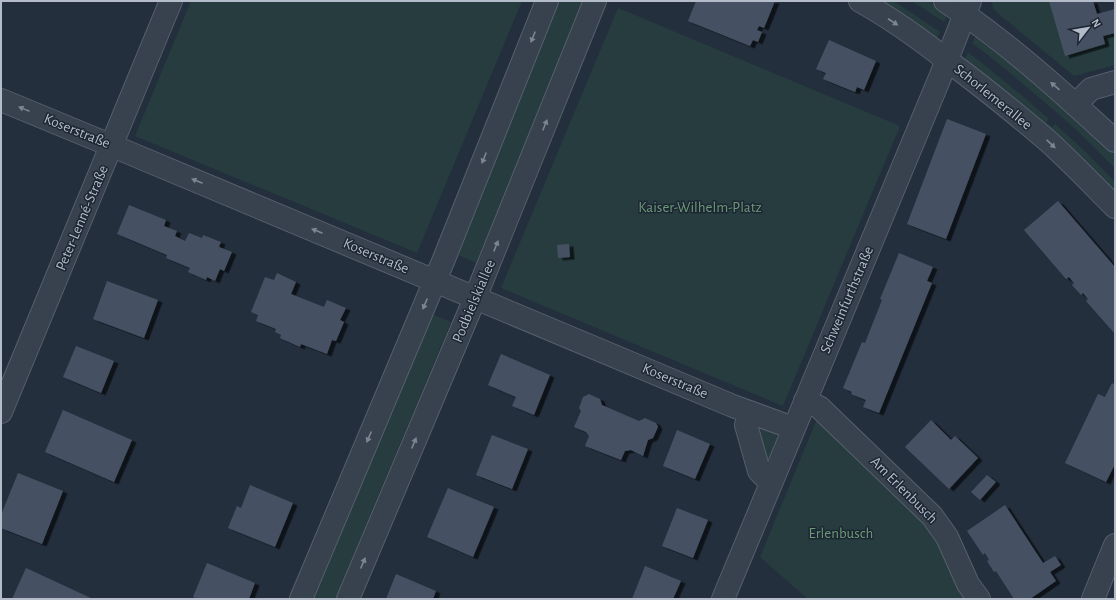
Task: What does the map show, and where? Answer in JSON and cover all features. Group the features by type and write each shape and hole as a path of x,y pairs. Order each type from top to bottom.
{"street":[{"name":"Peter-Lenné-Straße","path":"1,412 172,1"},
{"path":"301,599 435,281 547,1"},
{"name":"Podbielskiallee","path":"348,599 475,298 595,1"},
{"name":"Schorlemerallee","path":"860,1 900,26 996,97 1049,142 1115,207"},
{"path":"945,1 968,8 1019,56 1076,104 1115,141"},
{"name":"Schweinfurthstraße","path":"723,599 968,8"},
{"path":"1076,104 1091,88 1115,82"},
{"name":"Koserstraße","path":"1,100 112,145 750,413 793,428"},
{"name":"Am Erlenbusch","path":"804,402 819,407 932,516 947,537 968,584 979,599"},
{"path":"750,413 746,425 759,471 771,483"},
{"path":"1092,599 1115,545"}],"green space":[{"path":"191,1 522,1 417,253 135,136"},
{"path":"558,1 584,1 476,263 454,253"},
{"path":"876,1 894,1 940,32 936,40"},
{"path":"912,1 929,1 948,14 944,22"},
{"path":"991,1 1049,1 1105,44 1103,36 1115,33 1115,65 1074,76 994,10"},
{"name":"Kaiser-Wilhelm-Platz","path":"618,8 900,126 783,406 501,288"},
{"path":"976,35 1047,93 1115,155 1115,168 1069,123 997,62 972,43"},
{"path":"968,52 1049,119 1046,122 1052,127 1055,124 1087,153 1115,182 1115,195 964,61"},
{"path":"429,313 451,322 335,599 309,599"},
{"name":"Erlenbusch","path":"817,419 931,529 968,599 808,599 760,557"},
{"path":"761,427 775,432 778,439 771,457 768,458 765,456 758,430"}],"building":[{"path":"696,1 775,1 764,28 759,26 757,30 762,32 758,42 753,40 750,46 688,21"},
{"path":"1049,1 1093,1 1097,14 1115,9 1115,33 1103,36 1105,44 1065,56"},
{"path":"829,40 876,61 864,90 857,87 855,92 823,79 826,73 816,69"},
{"path":"947,119 986,134 946,239 907,224"},
{"path":"1058,201 1115,267 1115,334 1086,301 1088,299 1083,293 1081,295 1072,285 1074,283 1069,277 1066,279 1024,230"},
{"path":"129,205 166,220 164,226 177,231 175,236 185,241 189,233 202,238 203,235 221,242 219,247 232,252 224,271 220,269 215,281 207,277 206,280 188,272 190,268 166,258 167,255 117,234"},
{"path":"569,244 570,257 558,258 557,245"},
{"path":"899,253 933,267 927,281 932,283 879,413 863,407 866,400 851,394 852,392 843,388 862,342 865,343 882,300 880,299"},
{"path":"277,273 296,282 291,294 324,307 327,300 346,308 340,320 344,322 336,341 332,340 327,354 301,344 300,347 280,338 281,335 275,332 276,329 256,321 258,315 251,312 265,277 274,280"},
{"path":"107,281 158,300 144,338 93,319"},
{"path":"76,346 114,361 101,393 63,377"},
{"path":"501,354 550,375 534,415 512,406 516,397 488,385"},
{"path":"1112,383 1115,385 1115,464 1106,482 1065,463 1098,394 1105,397"},
{"path":"589,394 600,399 602,405 639,421 645,418 656,423 658,427 653,438 648,440 643,456 631,450 625,451 621,460 585,446 589,436 586,432 574,427 581,411 579,408 583,397"},
{"path":"63,410 132,440 114,482 45,452"},
{"path":"931,420 951,440 955,436 978,458 949,489 905,447"},
{"path":"677,430 710,444 695,479 663,466"},
{"path":"492,435 528,449 512,489 476,475"},
{"path":"18,473 63,491 42,544 1,528 1,515"},
{"path":"987,475 996,482 980,500 971,492"},
{"path":"250,485 293,503 275,547 228,528 237,506 241,508"},
{"path":"448,488 494,507 473,557 427,537"},
{"path":"1005,505 1043,563 1055,556 1061,565 1050,572 1056,581 1030,599 1014,599 996,571 994,572 987,561 989,560 985,553 983,555 967,531"},
{"path":"677,508 708,520 693,558 662,546"},
{"path":"207,563 255,583 249,599 197,599 193,597"},
{"path":"645,566 681,581 673,599 632,599"},
{"path":"26,568 93,599 12,599"},
{"path":"396,574 436,591 433,599 386,599"}]}
